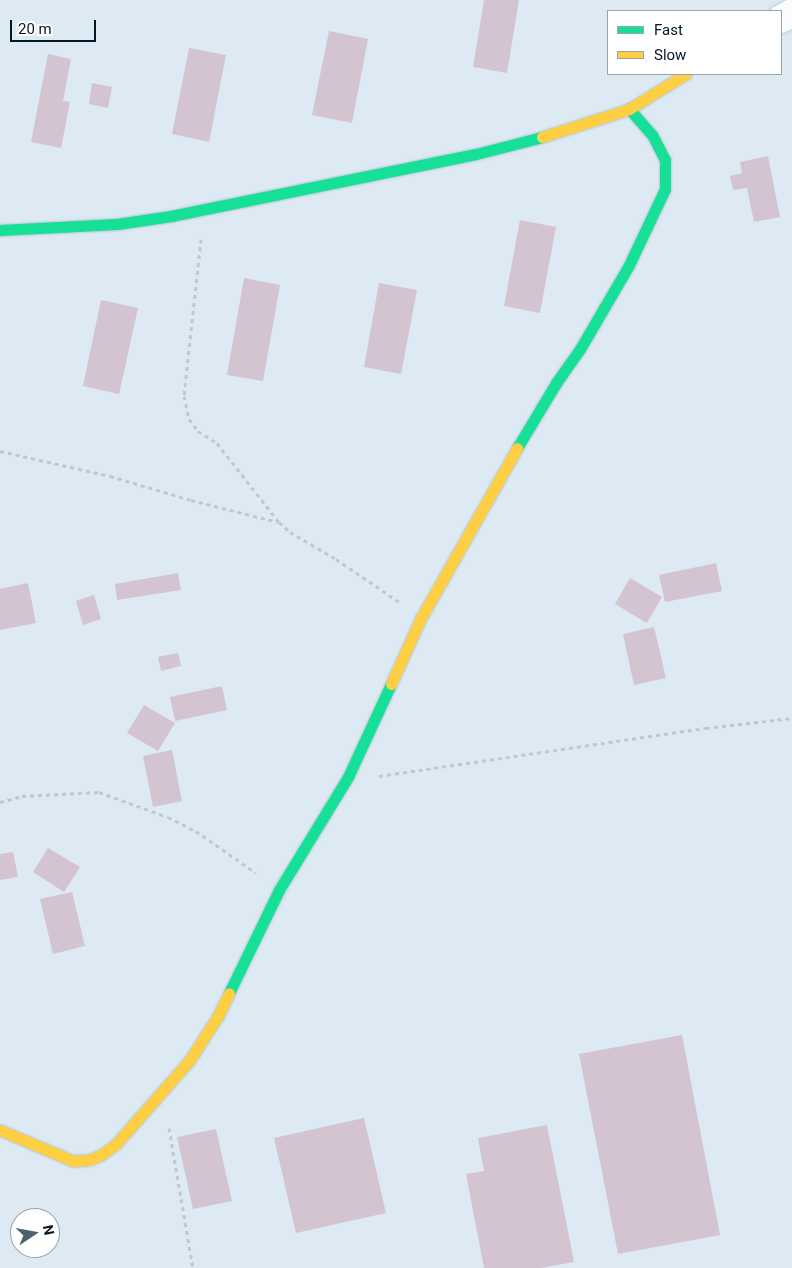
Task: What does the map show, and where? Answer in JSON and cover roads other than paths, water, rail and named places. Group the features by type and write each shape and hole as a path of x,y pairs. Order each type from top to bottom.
{"street":[{"path":"0,230 117,224 209,210 476,154 549,135 629,108 684,75"},
{"path":"0,1130 73,1161 89,1160 116,1144 162,1093 189,1061 218,1016 279,890 348,777 421,618 556,383 580,349 629,266 655,214 665,189 664,160 652,135 629,108"}]}
